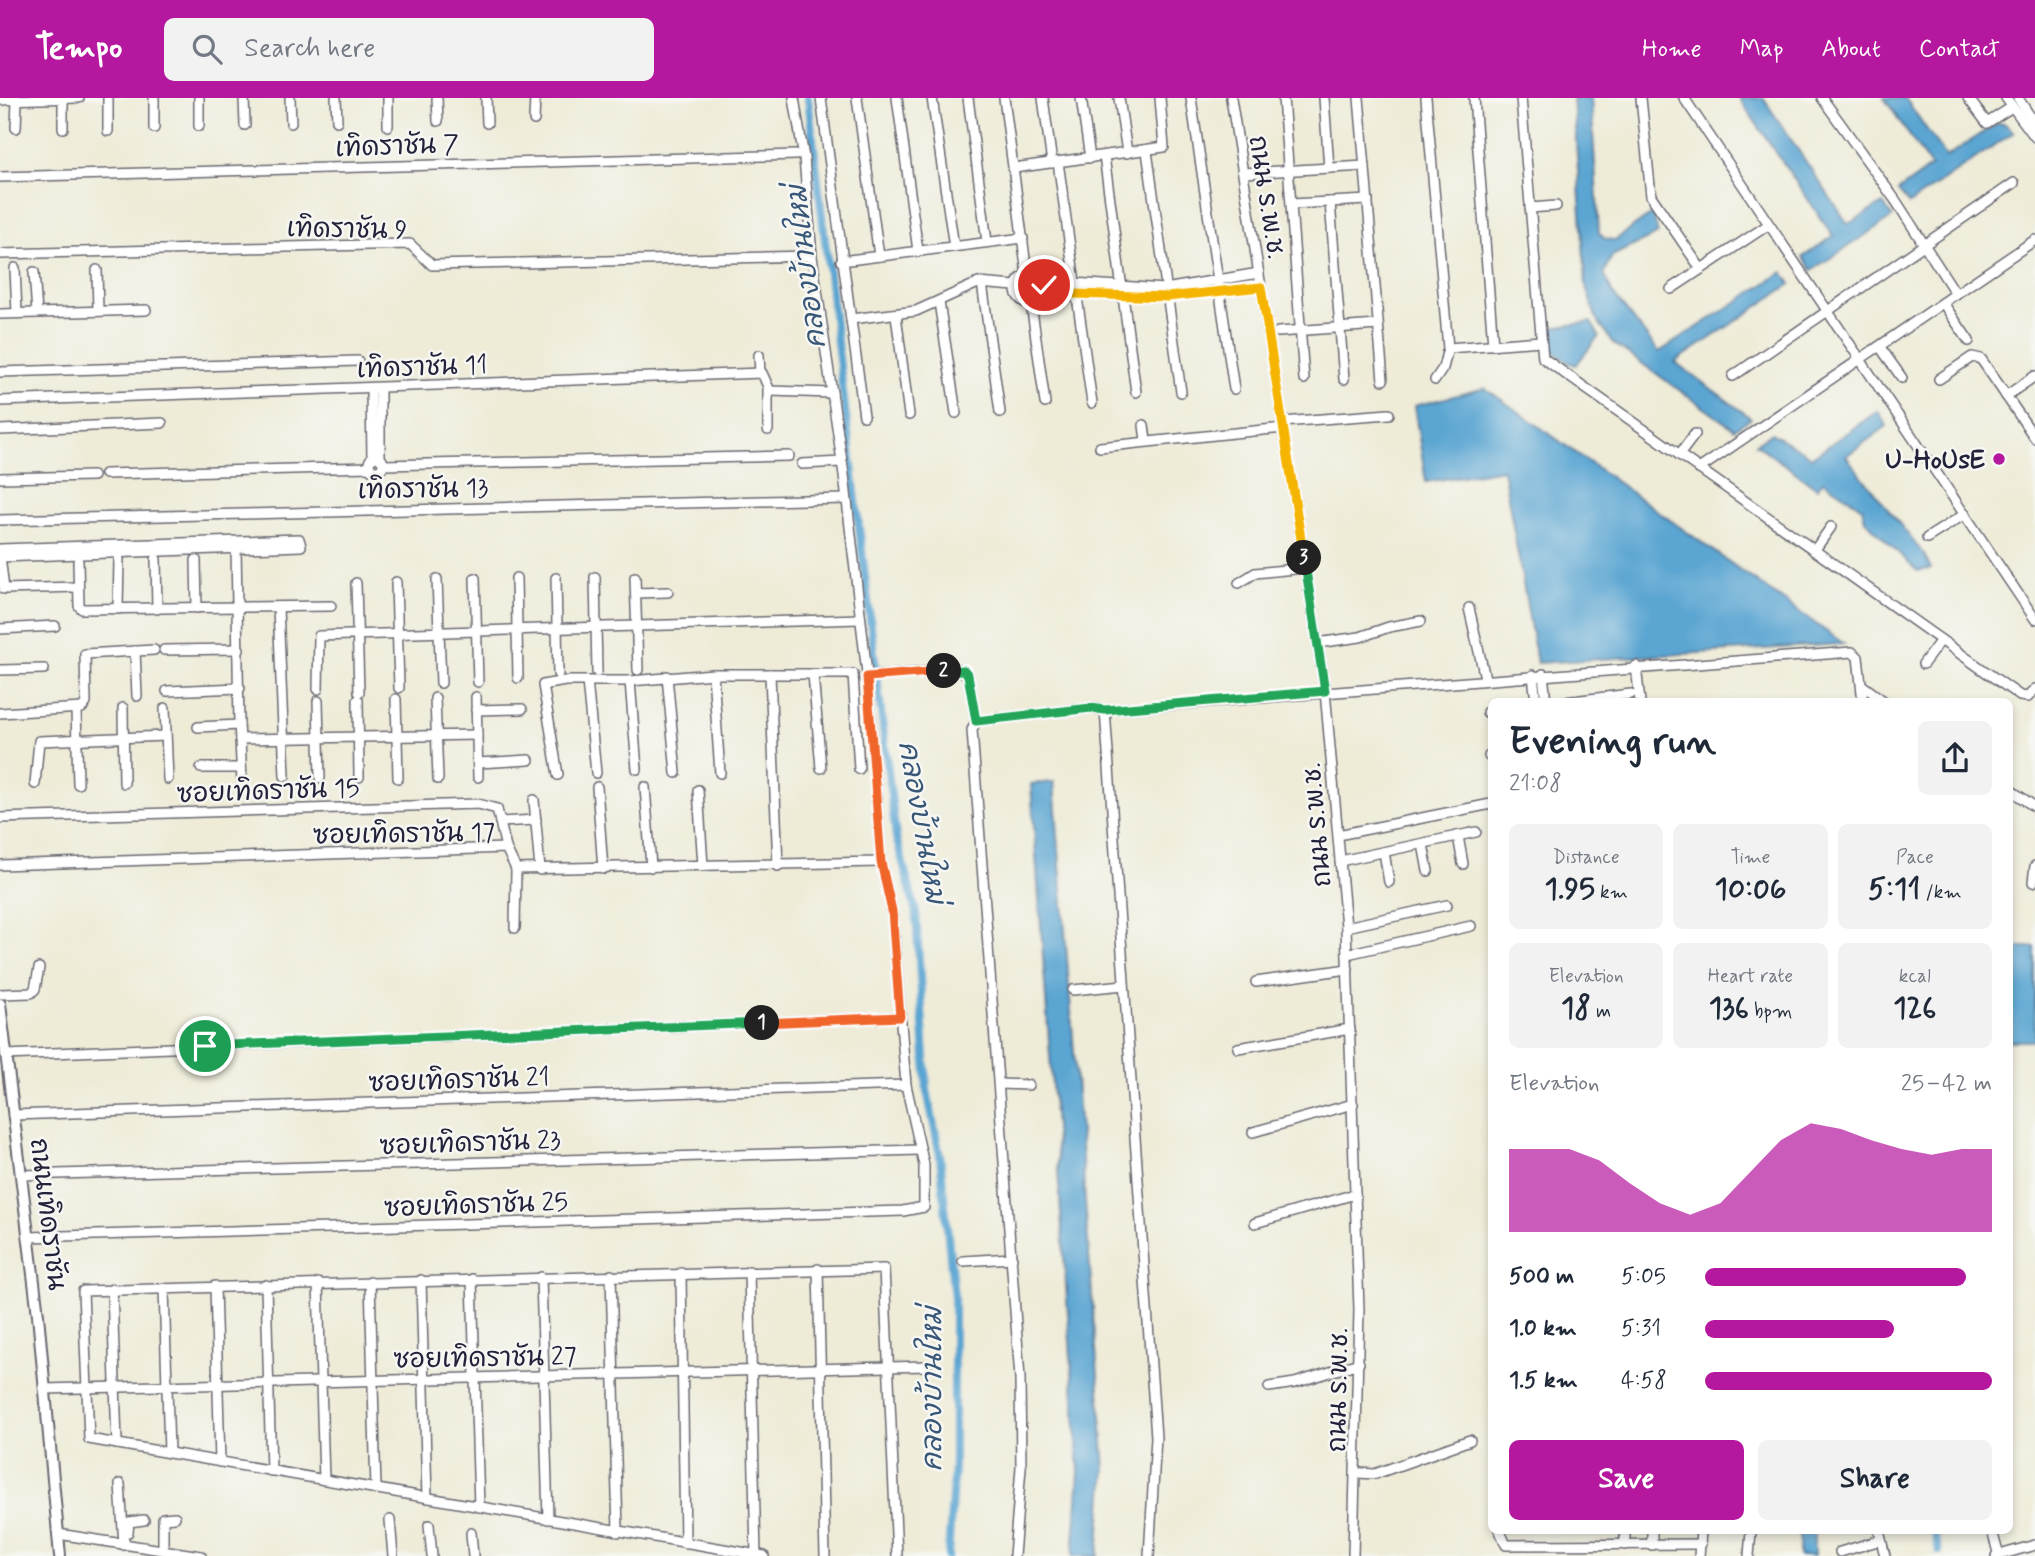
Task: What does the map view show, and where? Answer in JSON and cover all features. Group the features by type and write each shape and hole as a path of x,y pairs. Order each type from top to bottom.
{"street":[{"path":"63,98 63,128"},
{"path":"0,100 79,98"},
{"path":"108,98 108,131"},
{"path":"154,98 155,128"},
{"path":"199,98 199,126"},
{"path":"244,98 245,125"},
{"path":"290,98 291,123"},
{"path":"336,98 337,121"},
{"path":"388,98 388,126"},
{"path":"437,98 438,121"},
{"path":"486,98 487,123"},
{"path":"534,120 535,98"},
{"path":"794,98 804,158 812,256 870,677 881,862 892,911 906,1085 920,1150"},
{"path":"821,98 864,416"},
{"path":"857,98 879,256"},
{"path":"897,98 918,251"},
{"path":"932,98 954,247"},
{"path":"968,98 987,242"},
{"path":"1004,98 1027,274"},
{"path":"1043,98 1078,290 1092,403"},
{"path":"1081,98 1090,158"},
{"path":"1119,98 1127,153"},
{"path":"1014,168 1147,151 1166,145 1160,98"},
{"path":"1191,98 1234,389"},
{"name":"ถนน ร.พ.ช.","path":"1231,98 1325,691 1346,927 1359,1363 1353,1556"},
{"path":"1283,98 1304,379"},
{"path":"1324,98 1329,168"},
{"path":"1359,98 1383,380"},
{"path":"1426,98 1448,348 1443,368 1435,380"},
{"path":"1474,98 1493,345"},
{"path":"1521,98 1541,341 1546,361 2020,696 2028,697 2035,689"},
{"path":"1642,98 1651,196 1701,269"},
{"path":"1684,98 2035,619"},
{"path":"1822,98 1906,215 1956,294"},
{"path":"1968,98 1990,124 2012,107"},
{"path":"2006,98 2031,126"},
{"path":"2018,98 2031,126"},
{"path":"16,128 17,100"},
{"path":"1147,151 1181,391"},
{"name":"เทิดราชัน 7","path":"0,177 796,155"},
{"path":"1104,156 1136,392"},
{"path":"1243,173 1365,166"},
{"path":"1734,376 2014,183"},
{"path":"1291,204 1368,200"},
{"path":"1330,202 1344,379"},
{"path":"1530,208 1556,206"},
{"path":"1671,289 1768,225"},
{"path":"841,261 1023,238"},
{"path":"1699,469 2035,240"},
{"name":"เทิดราชัน 9","path":"0,254 410,244 432,265 812,256"},
{"path":"15,268 17,313"},
{"path":"96,270 98,311"},
{"path":"34,272 37,313"},
{"path":"1166,293 1259,273"},
{"path":"1042,281 1044,293 1039,300 1031,303 1019,298 1015,286 1019,278 1027,274 1035,275 1042,281 1078,290"},
{"path":"851,319 896,315 939,302 965,288 982,283 1015,286"},
{"path":"982,283 1000,412"},
{"path":"1044,293 1078,290 1219,292 1261,287"},
{"path":"939,302 956,413"},
{"path":"1031,303 1045,403"},
{"path":"1943,303 1969,341"},
{"path":"0,314 146,310"},
{"path":"896,315 909,415"},
{"path":"1278,332 1378,325"},
{"path":"1448,348 1541,341"},
{"path":"1880,347 1902,378"},
{"path":"759,355 760,373 765,375 768,390 768,430"},
{"path":"1939,379 1972,357 1981,359 2035,438"},
{"path":"0,372 358,361"},
{"name":"เทิดราชัน 11","path":"0,401 760,373"},
{"path":"2006,396 2035,376"},
{"path":"376,389 376,462"},
{"path":"768,390 832,393"},
{"path":"1100,447 1389,414"},
{"path":"0,430 162,423"},
{"path":"1144,425 1146,441"},
{"path":"1679,455 1695,434"},
{"path":"105,474 376,462 789,456"},
{"path":"802,464 842,462"},
{"path":"0,478 93,476"},
{"name":"เทิดราชัน 13","path":"0,520 846,499"},
{"path":"1927,538 1965,514"},
{"path":"1814,551 1831,527"},
{"path":"0,549 236,545 300,547 301,541 236,545 0,556 2,589 78,587"},
{"path":"236,545 242,782"},
{"path":"118,609 119,559"},
{"path":"156,559 157,609"},
{"path":"196,560 197,608"},
{"path":"78,561 79,606 82,609 331,606"},
{"path":"1239,583 1255,573 1306,569"},
{"path":"595,577 597,672"},
{"path":"635,577 638,670"},
{"path":"475,578 478,681"},
{"path":"516,578 518,678"},
{"path":"556,578 558,674"},
{"path":"437,579 441,682"},
{"path":"396,582 399,688"},
{"path":"356,583 359,777"},
{"path":"636,593 668,592"},
{"path":"278,607 285,776"},
{"path":"1469,608 1485,678"},
{"path":"318,689 318,636 860,619"},
{"path":"1317,643 1360,637 1389,627 1421,621"},
{"path":"0,629 55,626"},
{"path":"1923,664 1941,640"},
{"path":"0,713 82,708 86,703 85,654 239,649"},
{"path":"135,651 137,696"},
{"path":"976,721 1091,708 1105,710 1636,666 1852,652 1858,657 1863,698"},
{"path":"1636,666 1640,698"},
{"path":"0,670 44,669"},
{"path":"870,677 964,670 968,675 976,721 972,730 1020,1378 1021,1467 1014,1556"},
{"path":"558,775 543,685 713,674 853,674 859,769"},
{"path":"713,674 720,773"},
{"path":"770,674 778,866"},
{"path":"813,674 821,768"},
{"path":"1536,698 1538,674"},
{"path":"1538,674 1545,698"},
{"path":"667,676 676,773"},
{"path":"587,681 596,773"},
{"path":"630,681 637,769"},
{"path":"1861,685 1879,698"},
{"path":"167,691 240,688"},
{"path":"1597,698 1631,694"},
{"path":"476,697 478,777"},
{"path":"435,698 439,779"},
{"path":"396,699 398,778"},
{"path":"318,701 320,778"},
{"path":"123,708 124,783"},
{"path":"165,708 168,779"},
{"path":"76,709 78,784"},
{"path":"476,710 522,709"},
{"path":"1105,710 1156,1437 1149,1556"},
{"path":"198,727 239,725"},
{"path":"240,739 477,735"},
{"path":"35,784 39,741 166,736"},
{"path":"478,763 529,760"},
{"path":"201,768 242,768"},
{"path":"597,787 603,869"},
{"path":"645,787 651,867"},
{"path":"698,790 704,866"},
{"path":"2013,792 2035,807"},
{"path":"534,800 540,870"},
{"name":"ซอยเทิดราชัน 15","path":"0,818 478,804 497,809 500,822"},
{"path":"1338,835 1488,805"},
{"path":"506,848 500,822 536,820"},
{"path":"1340,860 1476,832"},
{"path":"1458,836 1463,864"},
{"path":"1423,844 1428,871"},
{"name":"ซอยเทิดราชัน 17","path":"0,865 506,848 516,869 540,870 881,862"},
{"path":"1384,852 1389,882"},
{"path":"2033,882 2035,866"},
{"path":"515,928 516,869"},
{"path":"1346,927 1447,905"},
{"path":"1348,954 1471,926"},
{"path":"0,995 31,993 35,989 39,968"},
{"path":"1256,982 1348,969"},
{"path":"1073,990 1124,985"},
{"name":"ถนนเทิดราชัน","path":"0,1004 28,1237 60,1556"},
{"path":"6,1055 900,1017"},
{"path":"1238,1048 1350,1029"},
{"path":"999,1084 1028,1085"},
{"name":"ซอยเทิดราชัน 21","path":"13,1115 906,1085"},
{"path":"1253,1132 1353,1104"},
{"name":"ซอยเทิดราชัน 23","path":"21,1175 920,1150"},
{"name":"ซอยเทิดราชัน 25","path":"28,1237 903,1211 924,1207 925,1177 920,1150"},
{"path":"1255,1223 1355,1194"},
{"path":"963,1261 1012,1258"},
{"path":"749,1271 760,1555 87,1438 83,1291 878,1267 884,1269 886,1274 897,1556"},
{"path":"818,1269 825,1556"},
{"path":"681,1273 685,1544"},
{"path":"611,1275 618,1532"},
{"path":"541,1277 548,1519"},
{"path":"472,1279 479,1507"},
{"path":"421,1280 428,1498"},
{"path":"370,1282 376,1489"},
{"path":"318,1283 324,1480"},
{"path":"266,1285 271,1471"},
{"path":"215,1286 220,1462"},
{"path":"164,1288 169,1453"},
{"path":"112,1289 117,1444"},
{"path":"1269,1387 1295,1384 1359,1363"},
{"name":"ซอยเทิดราชัน 27","path":"44,1389 927,1366"},
{"path":"1357,1473 1375,1474 1470,1440"},
{"path":"120,1484 126,1545"},
{"path":"163,1550 163,1518 175,1517"},
{"path":"126,1545 129,1522 145,1520"},
{"path":"390,1520 393,1556"},
{"path":"429,1525 432,1556"},
{"path":"471,1533 473,1556"},
{"path":"58,1534 201,1556"},
{"path":"1501,1534 1506,1545 1700,1544"},
{"path":"1625,1534 1625,1545"},
{"path":"1652,1534 1652,1545"},
{"path":"1699,1556 1701,1534"},
{"path":"1749,1556 1751,1534"},
{"path":"1993,1534 1998,1556 2035,1545"},
{"path":"1840,1552 1880,1536 1885,1556"}],"water":[{"path":"1573,98 1591,98 1599,233 1605,239 1615,240 1653,213 1658,234 1612,256 1604,273 1612,292 1659,352 1783,272 1791,284 1675,362 1751,418 1734,429 1612,342 1596,318 1586,287"},
{"path":"1739,98 1763,98 1848,224 1883,204 1893,217 1812,270 1803,257 1833,236"},
{"path":"1884,98 1905,98 1946,157 1998,123 2005,124 2014,132 1909,204 1898,191 1931,167"},
{"path":"1591,322 1599,336 1576,365 1551,349 1548,328"},
{"path":"1485,388 1844,644 1537,663 1503,469 1426,482 1414,406"},
{"path":"1878,411 1887,426 1846,456 1925,556 1931,569 1917,571 1865,520 1862,507 1823,481 1817,488 1756,444 1771,433 1812,457"},
{"path":"1054,782 1105,1470 1098,1556 1073,1556 1079,1472 1031,784"},
{"path":"2013,947 2035,947 2035,1041 2013,1041"},
{"path":"1799,1534 1814,1534 1814,1556 1799,1556"}],"waterway":[{"name":"คลองบ้านใหม่","path":"808,98 896,837 916,912 927,1090 940,1156 954,1297 954,1467 948,1556"},
{"path":"1935,1534 1939,1551"}],"place":[{"name":"U-HoUsE","path":"1999,459"}],"route":[{"path":"205,1046 900,1017 892,911 881,862 867,677 964,670 968,675 976,721 1091,708 1105,710 1325,691 1261,287 1167,297 1044,293 1044,285"}]}
